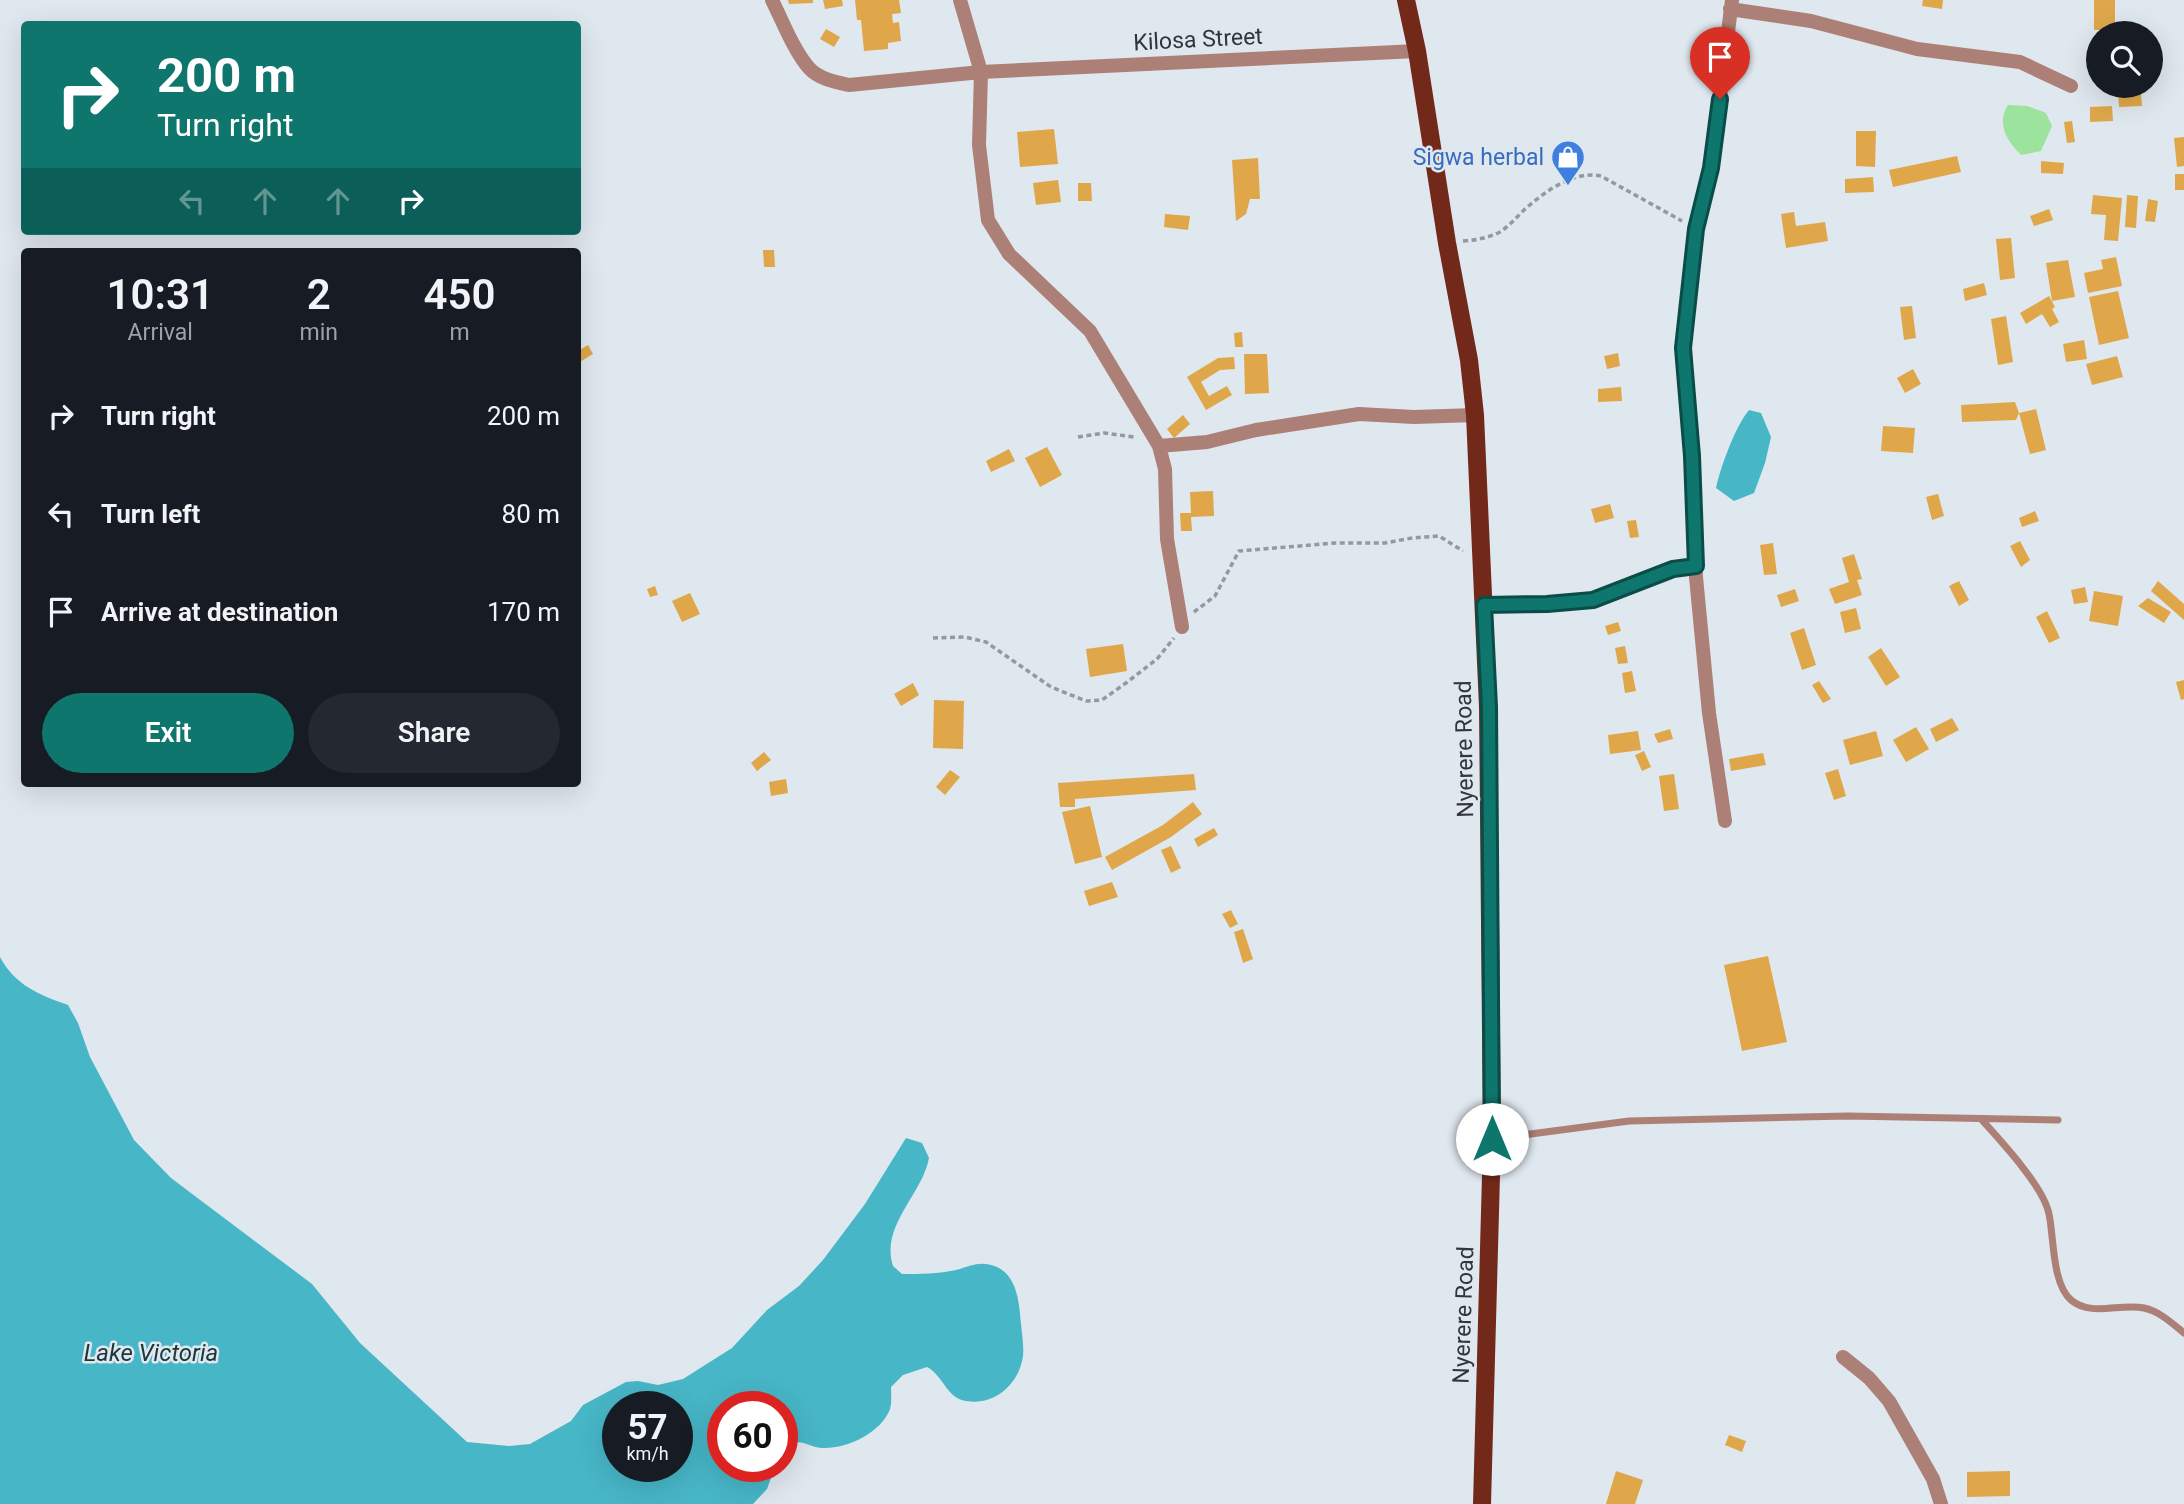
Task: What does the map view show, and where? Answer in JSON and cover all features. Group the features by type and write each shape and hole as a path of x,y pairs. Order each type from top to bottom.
{"main road":[{"name":"Nyerere Road","path":"1406,0 1418,51 1447,243 1469,359 1475,415 1489,707 1492,1139 1482,1504"}],"street":[{"name":"Kilosa Street","path":"772,0 809,69 830,82 849,85 981,72 1418,51"},
{"path":"960,0 981,72 979,145 988,220 1009,254 1090,331 1159,446 1165,469 1167,539 1182,627"},
{"path":"1725,821 1709,713 1696,566 1692,456 1683,348 1696,229 1711,168 1731,4 1811,21 1917,49 2020,62 2071,86"},
{"path":"1159,446 1207,443 1256,430 1359,414 1414,417 1475,415"},
{"path":"1484,605 1593,600 1673,569 1696,566"},
{"path":"1843,1357 1869,1378 1889,1401 1933,1479 1941,1504"}],"lane":[{"path":"1492,1139 1629,1121 1848,1116 2058,1121"},
{"path":"1981,1119 2010,1151 2042,1194 2049,1212 2062,1288 2069,1299 2080,1306 2141,1307 2155,1311 2184,1333"}],"path":[{"path":"1447,243 1484,239 1499,233 1543,195 1589,174 1601,176 1696,229"},
{"path":"1078,437 1104,433 1138,438 1159,446"},
{"path":"933,638 965,637 986,642 1051,687 1086,701 1102,700 1157,659 1195,611 1215,596 1239,551 1438,536 1482,565"}],"green space":[{"path":"2008,105 2027,106 2046,113 2052,126 2041,151 2021,155 2011,144 2003,125"}],"water":[{"path":"1749,410 1761,413 1771,437 1754,493 1734,501 1716,488 1729,447"},
{"name":"Lake Victoria","path":"0,957 20,982 68,1005 78,1023 90,1057 134,1140 171,1178 312,1284 360,1343 467,1442 509,1446 530,1444 571,1421 583,1405 602,1395 602,1482 693,1482 693,1391 609,1391 626,1382 638,1381 658,1385 683,1379 732,1348 767,1310 799,1286 823,1260 865,1204 906,1138 922,1143 929,1158 919,1185 892,1237 893,1266 902,1274 936,1273 981,1264 997,1267 1004,1272 1013,1284 1018,1300 1023,1348 1021,1366 1004,1391 977,1402 954,1396 927,1367 903,1375 891,1387 891,1406 886,1418 862,1438 832,1448 798,1442 798,1391 707,1391 707,1482 770,1482 767,1489 753,1504 0,1504"}],"building":[{"path":"788,0 813,0 813,3 789,4"},
{"path":"823,0 842,0 843,6 825,9"},
{"path":"855,0 899,0 901,13 892,14 893,23 899,22 901,41 888,43 888,49 864,51 861,20 857,20"},
{"path":"1923,0 1943,0 1942,9 1922,6"},
{"path":"2094,0 2115,0 2115,21 2094,21"},
{"path":"826,29 840,37 834,47 820,39"},
{"path":"2118,98 2141,98 2142,106 2119,107"},
{"path":"2112,106 2113,121 2090,122 2090,107"},
{"path":"2072,121 2075,142 2067,143 2064,122"},
{"path":"1054,129 1058,164 1020,167 1017,132"},
{"path":"1856,131 1876,131 1875,167 1856,166"},
{"path":"2184,137 2184,166 2177,167 2174,138"},
{"path":"1957,156 1961,172 1893,187 1889,170"},
{"path":"1258,158 1260,199 1250,199 1246,214 1236,221 1232,160"},
{"path":"2041,161 2064,163 2063,174 2041,173"},
{"path":"2175,174 2184,174 2184,190 2175,190"},
{"path":"1873,177 1874,192 1845,193 1845,179"},
{"path":"1058,180 1061,202 1036,205 1033,183"},
{"path":"1078,183 1091,183 1092,201 1078,201"},
{"path":"2093,195 2122,198 2118,241 2104,240 2106,215 2091,214"},
{"path":"2127,195 2138,196 2136,228 2125,227"},
{"path":"2148,199 2158,201 2155,222 2145,221"},
{"path":"2049,209 2053,220 2034,226 2030,216"},
{"path":"1794,212 1796,226 1825,222 1828,241 1786,248 1781,214"},
{"path":"1165,214 1190,216 1188,230 1164,227"},
{"path":"2011,238 2015,278 2000,280 1996,239"},
{"path":"763,250 774,250 775,267 764,267"},
{"path":"2116,257 2122,286 2088,293 2084,273 2103,269 2101,260"},
{"path":"2068,260 2075,297 2052,301 2046,263"},
{"path":"1984,283 1987,295 1965,301 1963,289"},
{"path":"2118,291 2129,338 2099,345 2089,297"},
{"path":"2049,296 2059,322 2050,327 2042,314 2026,324 2020,313"},
{"path":"1912,306 1916,338 1904,340 1900,307"},
{"path":"2006,316 2013,362 1998,365 1991,319"},
{"path":"1242,332 1243,347 1235,347 1234,333"},
{"path":"2084,340 2087,359 2066,362 2063,344"},
{"path":"588,345 593,354 581,361 581,349"},
{"path":"1618,353 1620,366 1607,369 1604,356"},
{"path":"1244,354 1267,354 1269,393 1245,394"},
{"path":"2117,356 2123,377 2092,385 2086,364"},
{"path":"1234,357 1235,369 1220,370 1201,382 1209,396 1227,386 1232,395 1206,410 1187,377 1218,358"},
{"path":"1913,369 1921,384 1905,393 1897,378"},
{"path":"1621,387 1622,401 1598,402 1598,389"},
{"path":"2015,402 2019,413 2016,420 1962,422 1961,405"},
{"path":"2036,409 2046,450 2030,454 2019,413"},
{"path":"1183,415 1190,424 1174,438 1167,429"},
{"path":"1883,426 1915,428 1913,453 1881,451"},
{"path":"1047,447 1062,475 1040,487 1025,458"},
{"path":"1009,449 1015,461 991,472 986,461"},
{"path":"1213,491 1214,516 1191,517 1192,531 1181,531 1180,513 1191,513 1190,492"},
{"path":"1938,494 1944,516 1932,520 1926,497"},
{"path":"1610,504 1614,518 1595,523 1591,509"},
{"path":"2035,511 2039,521 2022,527 2019,518"},
{"path":"1636,520 1639,537 1630,538 1627,521"},
{"path":"2020,541 2030,560 2021,567 2010,546"},
{"path":"1773,543 1777,574 1764,575 1760,545"},
{"path":"1854,554 1862,579 1857,580 1862,595 1835,604 1829,589 1849,582 1842,558"},
{"path":"1959,581 1969,600 1959,606 1949,586"},
{"path":"2158,581 2184,604 2184,620 2151,591"},
{"path":"655,586 658,595 650,597 647,589"},
{"path":"2085,587 2088,602 2074,604 2071,590"},
{"path":"1795,589 1799,601 1781,607 1777,595"},
{"path":"2094,591 2123,596 2118,626 2089,621"},
{"path":"690,593 700,614 682,622 672,601"},
{"path":"2148,598 2171,612 2164,623 2138,606"},
{"path":"1856,608 1861,629 1845,633 1840,612"},
{"path":"2047,611 2060,638 2049,643 2036,617"},
{"path":"1618,622 1621,631 1608,635 1605,626"},
{"path":"1804,628 1816,665 1802,670 1790,633"},
{"path":"1123,644 1127,671 1090,677 1086,649"},
{"path":"1625,646 1628,663 1618,664 1615,648"},
{"path":"1881,648 1900,677 1886,686 1868,657"},
{"path":"1632,671 1636,691 1625,693 1622,673"},
{"path":"2184,680 2184,699 2181,700 2176,682"},
{"path":"1819,681 1831,699 1823,703 1812,685"},
{"path":"913,683 919,695 901,706 894,694"},
{"path":"934,700 964,701 963,749 933,748"},
{"path":"1952,718 1959,730 1936,742 1930,729"},
{"path":"1916,727 1929,749 1906,762 1893,740"},
{"path":"1670,729 1673,739 1658,743 1654,734"},
{"path":"1638,731 1641,750 1610,754 1608,735"},
{"path":"1876,731 1883,756 1850,765 1843,740"},
{"path":"1644,751 1651,767 1642,771 1635,755"},
{"path":"764,752 771,760 757,771 751,763"},
{"path":"1763,753 1766,765 1731,771 1729,759"},
{"path":"1838,769 1846,796 1834,800 1825,773"},
{"path":"950,770 960,777 945,795 936,787"},
{"path":"1194,774 1196,790 1075,799 1075,807 1060,807 1058,783"},
{"path":"1674,774 1679,809 1664,811 1659,776"},
{"path":"786,779 788,793 771,796 769,782"},
{"path":"1193,802 1202,814 1171,837 1112,870 1105,857 1163,825"},
{"path":"1090,806 1102,857 1075,864 1062,812"},
{"path":"1214,828 1218,835 1198,847 1194,839"},
{"path":"1171,846 1181,868 1171,873 1161,850"},
{"path":"1112,882 1118,897 1089,906 1084,891"},
{"path":"1231,910 1238,924 1230,928 1222,914"},
{"path":"1243,929 1253,959 1243,963 1234,932"},
{"path":"1768,956 1787,1042 1742,1051 1724,965"},
{"path":"1729,1435 1746,1441 1742,1452 1725,1445"},
{"path":"1616,1471 1643,1480 1635,1504 1606,1504"},
{"path":"2010,1471 2010,1496 1967,1497 1967,1472"}],"place":[{"name":"Sigwa herbal","path":"1568,187"}],"route":[{"path":"1492,1139 1489,707 1484,605 1593,600 1673,569 1696,566 1692,456 1683,348 1696,229 1711,168 1720,99"}]}
